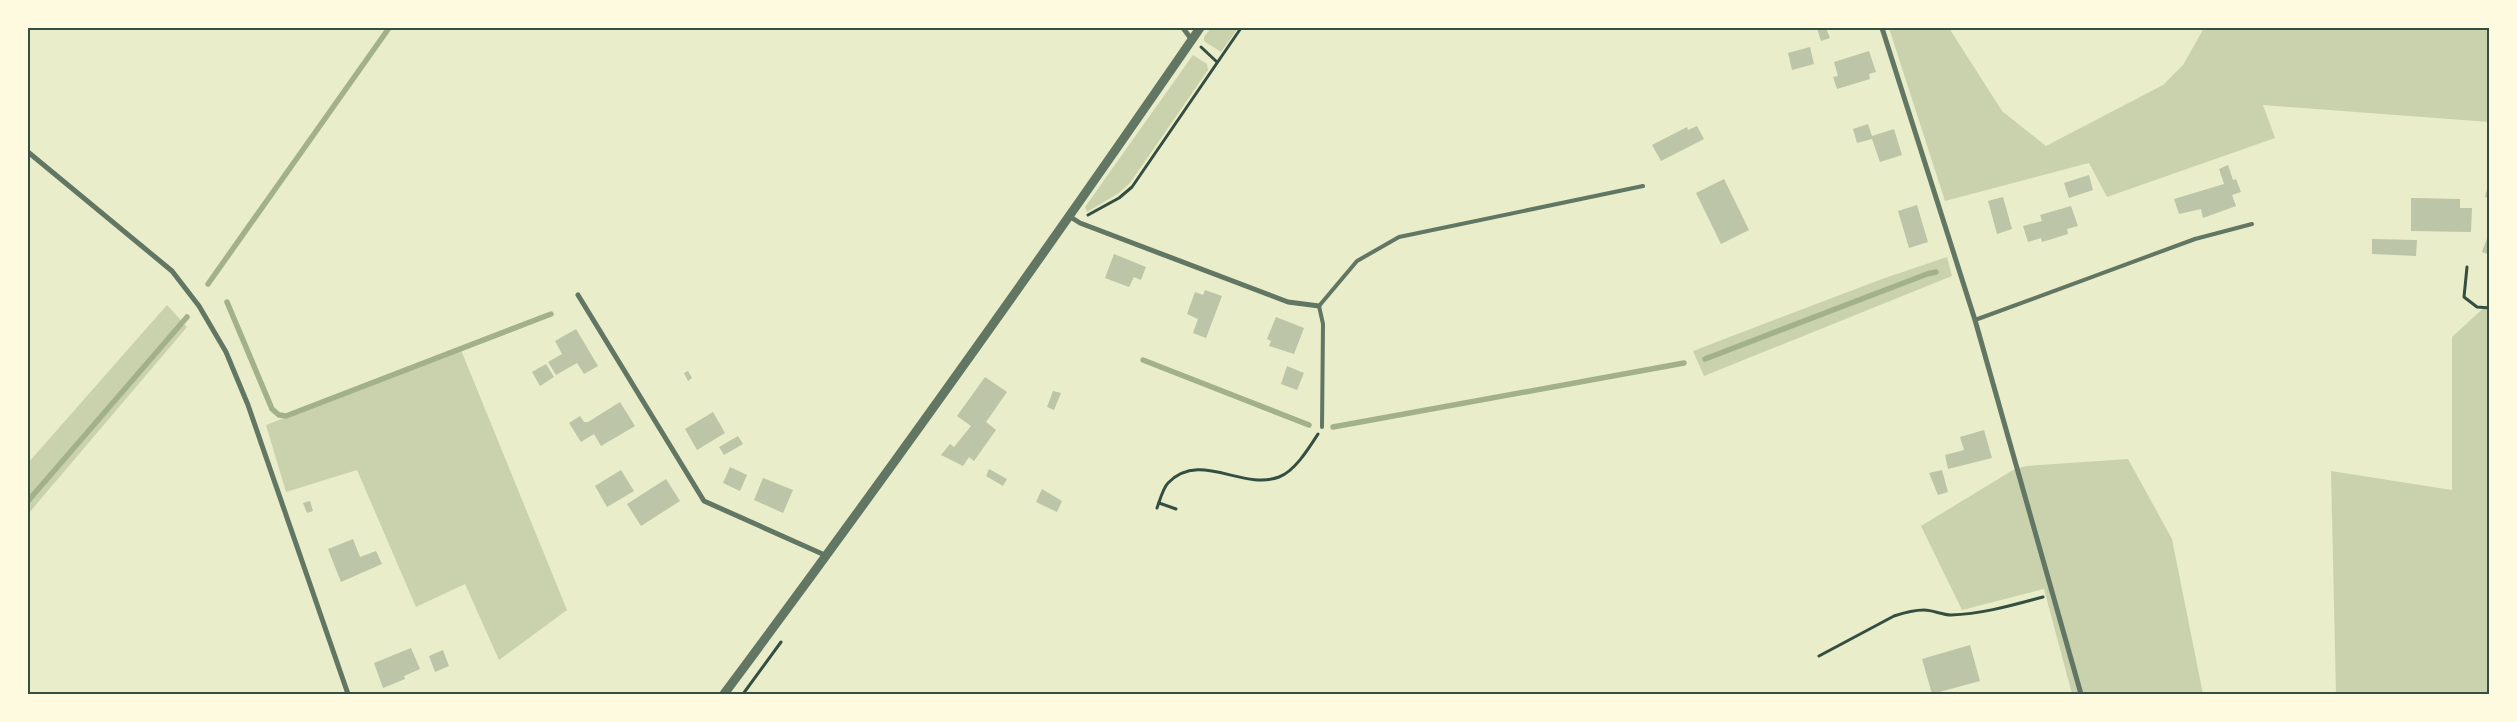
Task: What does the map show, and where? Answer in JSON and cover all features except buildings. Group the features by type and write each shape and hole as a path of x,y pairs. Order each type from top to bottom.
{"street":[{"path":"1183,28 1192,40"},
{"path":"724,694 827,556 1200,28"},
{"path":"1882,28 1975,320 2081,694"},
{"path":"28,152 172,271 199,306 226,352 248,405 348,694"},
{"path":"1069,216 1080,223 1288,302 1319,306"},
{"path":"578,294 704,501 827,556"}],"lane":[{"path":"1322,428 1323,324 1319,306 1357,261 1399,237 1643,186"},
{"path":"1975,320 2196,239 2252,224"}],"path":[{"path":"1080,223 1091,213 1119,198 1132,187 1241,28"},
{"path":"1192,40 1217,62"},
{"path":"2467,267 2464,297 2477,306 2490,308"},
{"path":"1157,508 1168,483 1191,469 1210,469 1242,479 1263,481 1281,476 1296,463 1322,428"},
{"path":"1159,503 1176,509"},
{"path":"1819,656 1894,616 1906,612 1925,610 1950,615 1996,610 2053,594"},
{"path":"743,694 782,640"}],"green space":[{"path":"1211,28 1238,28 1221,52 1204,41 1204,37"},
{"path":"1889,28 1949,28 2002,111 2046,146 2163,85 2183,65 2204,28 2489,28 2489,122 2263,105 2275,138 2107,197 2089,163 1945,201"},
{"path":"1193,55 1207,64 1208,70 1130,183 1119,193 1087,212 1085,207"},
{"path":"1947,257 1952,276 1704,376 1693,351 1882,279"},
{"path":"2489,303 2489,694 2336,694 2331,471 2452,490 2452,337"},
{"path":"167,305 187,327 28,514 28,463"},
{"path":"461,350 567,610 499,660 465,584 416,607 357,470 286,492 266,425"},
{"path":"2128,459 2172,539 2203,694 2072,694 2044,589 1962,610 1921,526 2013,470 2026,466"}],"waterway":[{"path":"208,284 389,28"},
{"path":"1705,359 1936,272"},
{"path":"227,302 272,409 279,415 286,416 551,314"},
{"path":"28,501 187,317"},
{"path":"1143,360 1309,425"},
{"path":"1333,427 1684,363"}]}
